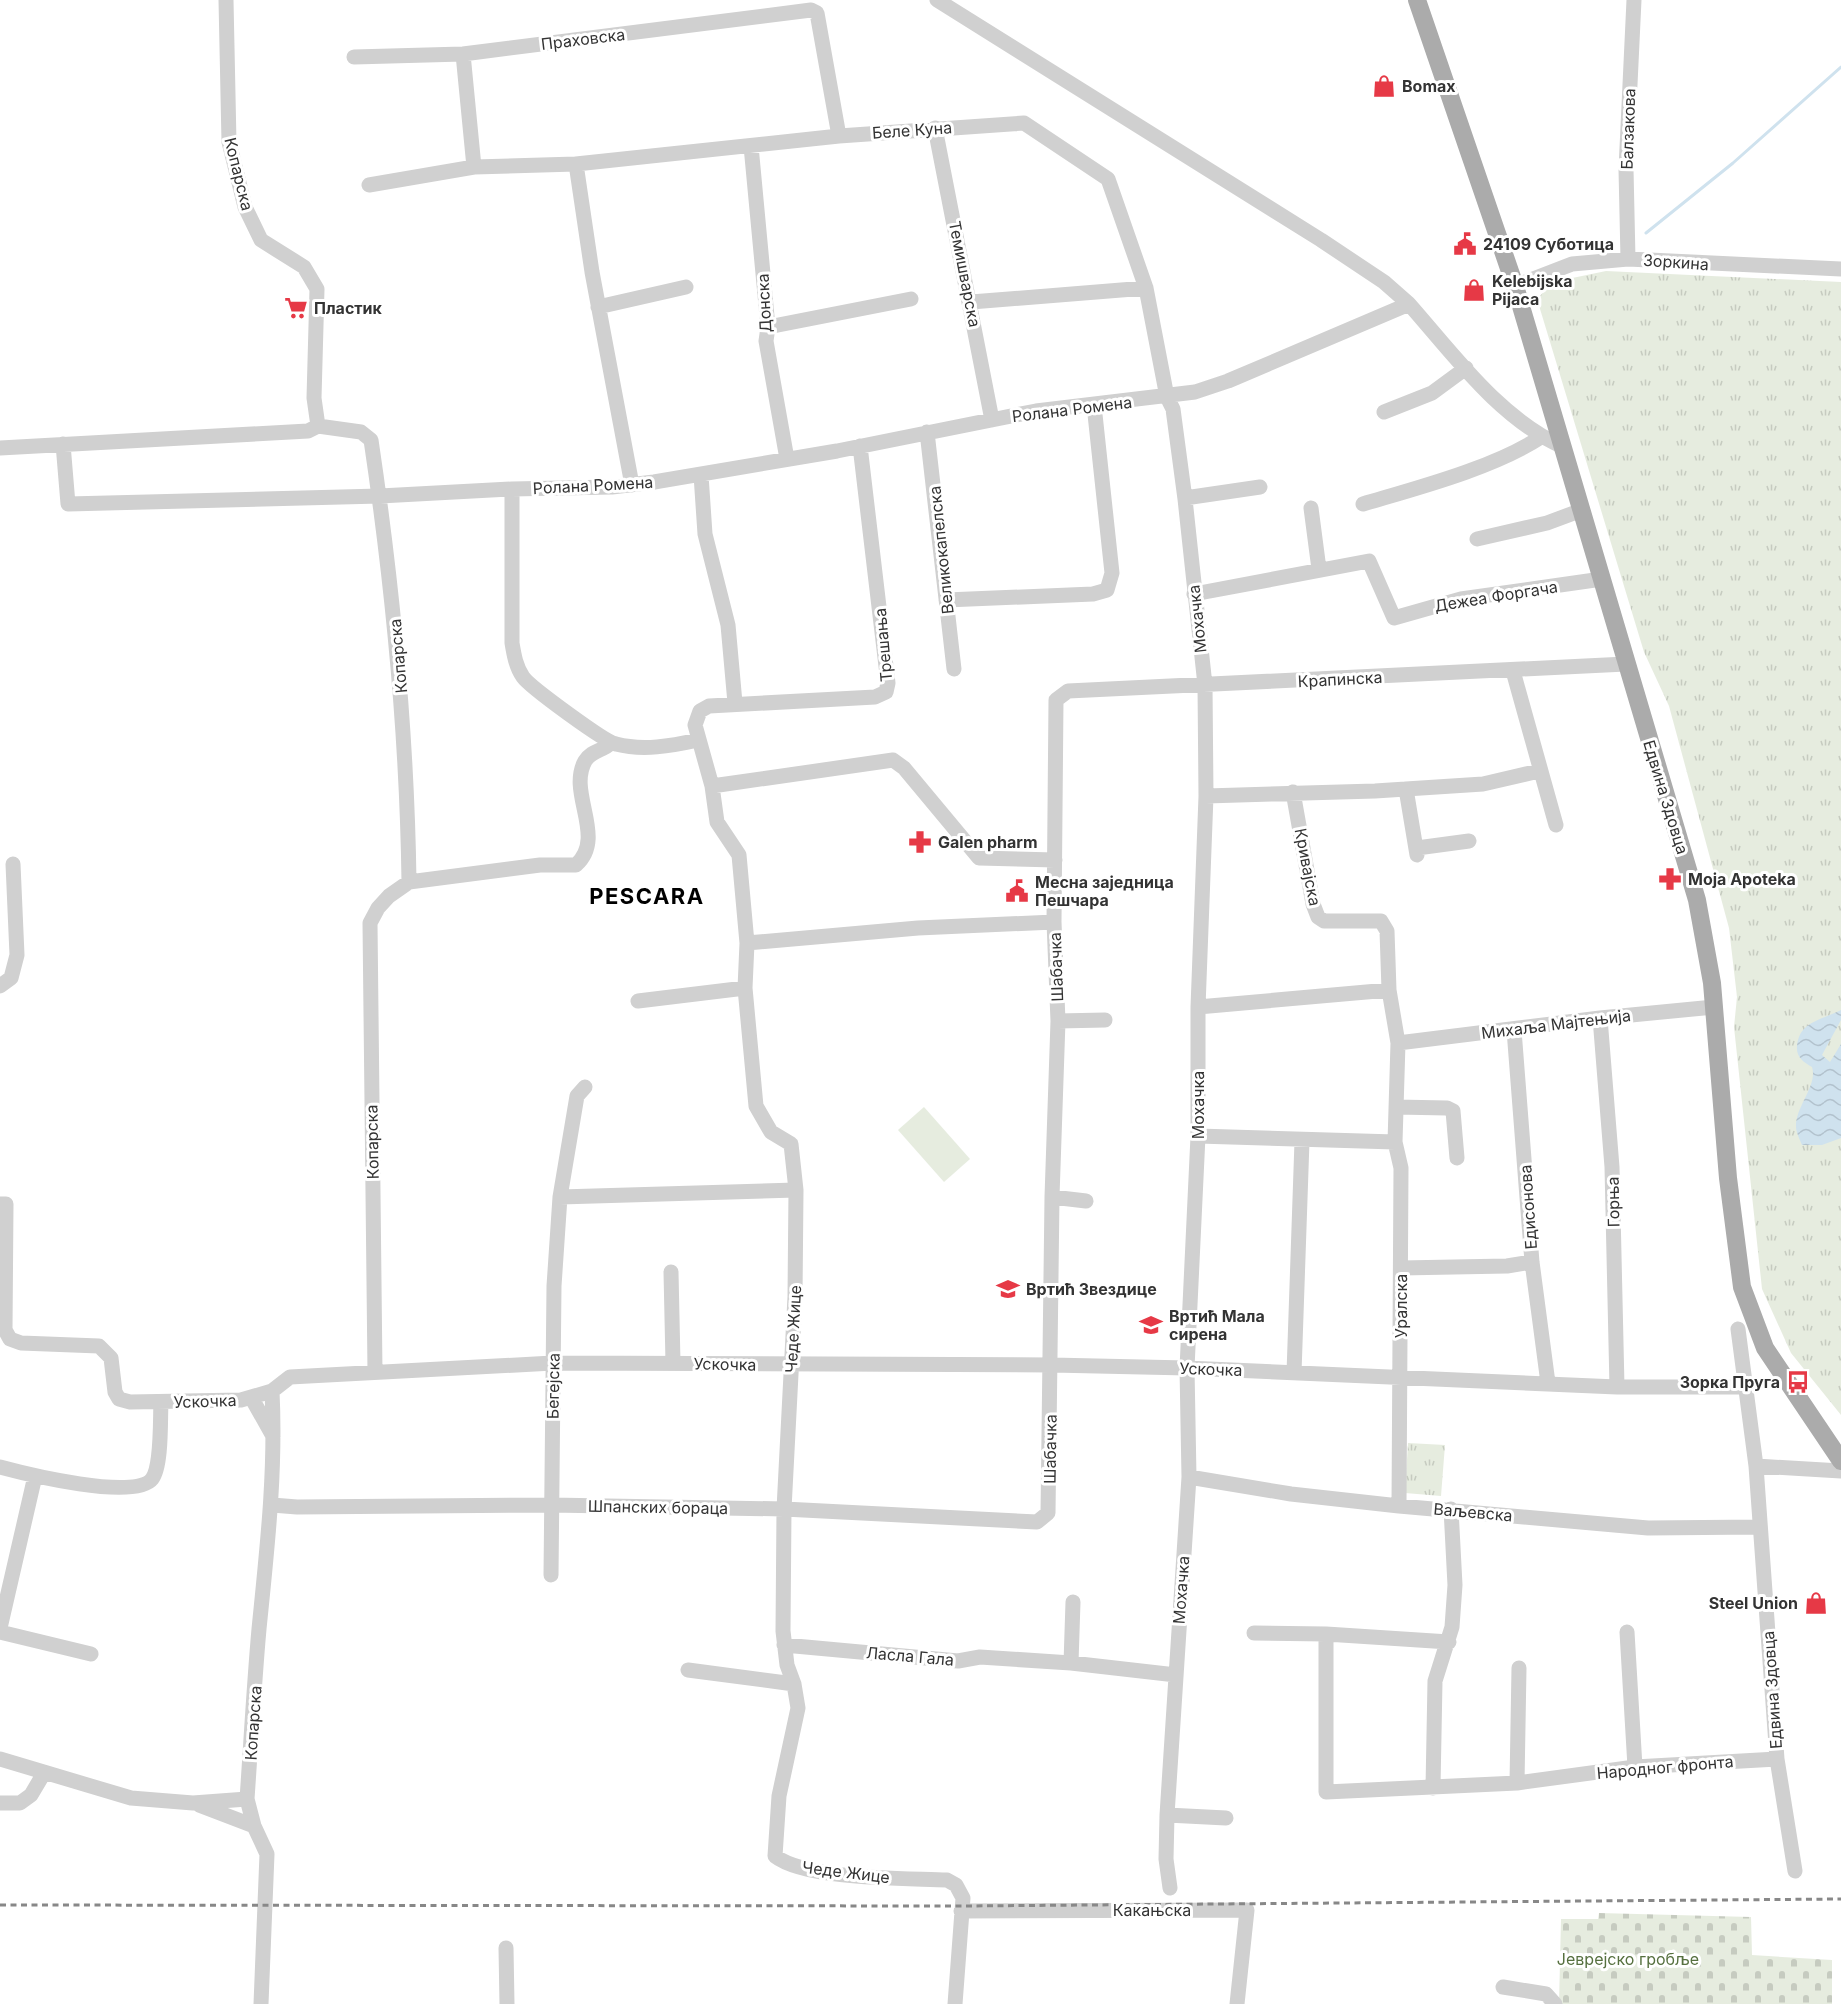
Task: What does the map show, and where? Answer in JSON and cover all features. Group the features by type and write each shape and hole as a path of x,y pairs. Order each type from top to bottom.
{"main road":[{"name":"Едвина Здовца","path":"1417,0 1515,286 1544,378 1697,900 1706,940 1714,1007 1738,1270 1755,1327 1775,1364 1841,1461"}],"street":[{"name":"Копарска","path":"226,0 229,142 245,207 261,240 304,267 317,289 314,398 318,426 361,432 371,440 380,496 401,682 408,779 409,882 389,896 378,908 370,923 375,1372"},
{"path":"937,0 1321,240 1384,282 1409,304 1504,408 1541,437 1563,447"},
{"name":"Балзакова","path":"1628,259 1626,169 1634,0"},
{"name":"Праховска","path":"354,57 463,54 811,10 817,13 839,136"},
{"path":"463,54 474,167"},
{"name":"Беле Куна","path":"369,185 474,167 576,164 839,136 1024,123 1108,180 1146,288 1167,397"},
{"name":"Темишварска","path":"935,128 971,302 992,420"},
{"name":"Донска","path":"751,146 768,327 766,341 786,459"},
{"path":"576,164 598,307 632,485"},
{"name":"Зоркина","path":"1515,286 1572,264 1628,259 1841,269"},
{"path":"598,307 686,287"},
{"path":"971,302 1146,288"},
{"path":"768,327 911,299"},
{"name":"Ролана Ромена","path":"63,444 68,504 380,496 632,485 860,446 1036,411 1167,397 1228,381 1392,309 1409,304"},
{"path":"1384,412 1432,393 1466,368"},
{"name":"Мохачка","path":"1167,397 1173,409 1185,498 1205,685 1206,795 1198,1007 1198,1136 1187,1368 1189,1477 1167,1815 1166,1859 1170,1888"},
{"path":"946,600 1093,594 1107,590 1112,573 1094,405"},
{"path":"0,448 308,430 318,426"},
{"name":"Великокапелска","path":"927,432 954,669"},
{"path":"1363,504 1474,467 1528,446 1541,437"},
{"name":"Трешања","path":"735,703 875,697 886,692 887,677 878,584 860,446"},
{"path":"638,1001 745,988 747,943 739,855 717,822 712,786 698,740 695,721 700,711 709,706 735,703 728,625 705,534 701,475"},
{"path":"1185,498 1260,487"},
{"name":"Ролана Ромена","path":"512,489 510,610 512,643 517,667 529,685 611,743 641,748 698,740"},
{"path":"1311,508 1319,569"},
{"path":"1477,539 1547,523 1582,510"},
{"name":"Дежеа Форгача","path":"1194,594 1369,561 1394,618 1461,599 1602,579"},
{"name":"Крапинска","path":"1056,700 1068,691 1626,664"},
{"path":"1513,671 1539,771 1556,825"},
{"name":"Шабачка","path":"1044,1519 1048,1513 1052,1365 1052,1197 1058,1021 1054,922 1056,700"},
{"path":"409,882 540,865 576,865 585,853 588,842 585,806 581,790 582,769 593,752 611,743"},
{"path":"712,786 893,760 904,768 979,858 1055,860"},
{"path":"1206,795 1406,789 1483,784 1539,771"},
{"path":"1406,789 1417,852 1469,841"},
{"name":"Кривајска","path":"1293,792 1313,904 1318,917 1324,921 1381,921 1387,931 1389,990"},
{"path":"0,986 11,978 17,955 13,864"},
{"path":"747,943 918,928 1054,922"},
{"name":"Чеде Жице","path":"745,988 756,1106 771,1132 791,1144 795,1190 795,1297 784,1509 784,1645 798,1708 779,1796 775,1856 785,1864 846,1875 947,1880 961,1891 961,1911"},
{"path":"1198,1007 1389,990"},
{"name":"Уралска","path":"1389,990 1398,1043 1395,1142 1401,1168 1399,1506"},
{"name":"Михаља Мајтењија","path":"1398,1043 1600,1018 1714,1007"},
{"name":"Горња","path":"1600,1018 1612,1167 1617,1387"},
{"path":"1058,1021 1105,1020"},
{"name":"Едисонова","path":"1514,1030 1532,1262 1548,1383"},
{"name":"Бегејска","path":"551,1575 554,1286 560,1197 577,1096 585,1087"},
{"path":"1396,1107 1447,1108 1453,1111 1457,1158"},
{"path":"1198,1136 1302,1141 1395,1142"},
{"path":"1294,1372 1302,1141"},
{"path":"560,1197 795,1190"},
{"path":"1052,1197 1086,1201"},
{"name":"Ускочка","path":"0,1204 6,1204 5,1330 10,1339 21,1343 99,1346 111,1358 118,1399 130,1402 241,1400 272,1391 290,1377 553,1364 1052,1365 1294,1372 1617,1387 1747,1387"},
{"path":"1401,1268 1507,1266 1532,1262"},
{"name":"Ускочка","path":"671,1272 674,1363"},
{"name":"Едвина Здовца","path":"1738,1329 1756,1466 1759,1527 1776,1710 1777,1759 1795,1871"},
{"name":"Копарска","path":"261,2004 267,1854 254,1826 247,1798 259,1629 272,1505 274,1438 272,1391"},
{"path":"251,1397 274,1438"},
{"name":"Ускочка","path":"35,1476 124,1487 141,1486 149,1482 157,1468 161,1402"},
{"path":"1756,1466 1841,1471"},
{"path":"0,1467 35,1476 0,1630 91,1654"},
{"name":"Ваљевска","path":"1189,1477 1291,1494 1648,1528 1759,1527"},
{"name":"Шпанских бораца","path":"272,1505 297,1507 551,1505 784,1509 1038,1522 1044,1519"},
{"path":"1433,1788 1435,1681 1449,1642 1455,1585 1452,1509"},
{"path":"1071,1663 1073,1602"},
{"path":"1627,1632 1635,1767"},
{"path":"1254,1633 1326,1634 1449,1642"},
{"name":"Народног фронта","path":"1326,1634 1326,1792 1517,1783 1635,1767 1777,1759"},
{"name":"Ласла Гала","path":"784,1645 958,1661 980,1657 1071,1663 1176,1675"},
{"path":"1517,1783 1519,1668"},
{"path":"688,1670 794,1684"},
{"path":"0,1759 131,1798 193,1803 247,1798"},
{"path":"0,1803 20,1803 31,1796 44,1773"},
{"path":"193,1803 254,1826"},
{"path":"1167,1815 1226,1818"},
{"name":"Какањска","path":"961,1911 1247,1910 1237,2004"},
{"path":"955,2004 961,1911"},
{"path":"506,1948 507,2004"},
{"path":"1503,1987 1546,1994 1554,2004"}],"green space":[{"path":"1606,271 1841,282 1841,1415 1791,1353 1762,1289 1734,1027 1737,997 1729,928 1669,706 1644,652 1537,299 1553,282"},
{"path":"924,1107 970,1159 944,1182 898,1130"},
{"path":"1408,1443 1445,1445 1441,1496 1405,1493"},
{"name":"Јеврејско гробље","path":"1599,1913 1751,1917 1752,1955 1832,1960 1832,2004 1559,2004 1561,1919 1598,1919"}],"water":[{"path":"1841,1010 1841,1020 1822,1055 1830,1062 1841,1044 1841,1138 1822,1145 1802,1145 1796,1129 1797,1119 1813,1074 1812,1067 1799,1056 1797,1046 1799,1038 1812,1023"}],"waterway":[{"path":"1646,233 1733,163 1841,67"}],"railway":[{"path":"0,1905 963,1906 1841,1899"}],"place":[{"name":"Bomax","path":"1384,86"},
{"name":"24109 Суботица","path":"1465,244"},
{"name":"Kelebijska Pijaca","path":"1474,290"},
{"name":"Пластик","path":"296,308"},
{"name":"Galen pharm","path":"920,842"},
{"name":"Moja Apoteka","path":"1670,879"},
{"name":"Месна заједница Пешчара","path":"1017,891"},
{"name":"Вртић Звездице","path":"1008,1289"},
{"name":"Вртић Мала сирена","path":"1151,1325"},
{"name":"Зорка Пруга","path":"1798,1382"},
{"name":"Steel Union","path":"1816,1603"}],"district":[{"name":"PESCARA","path":"647,896"}]}
